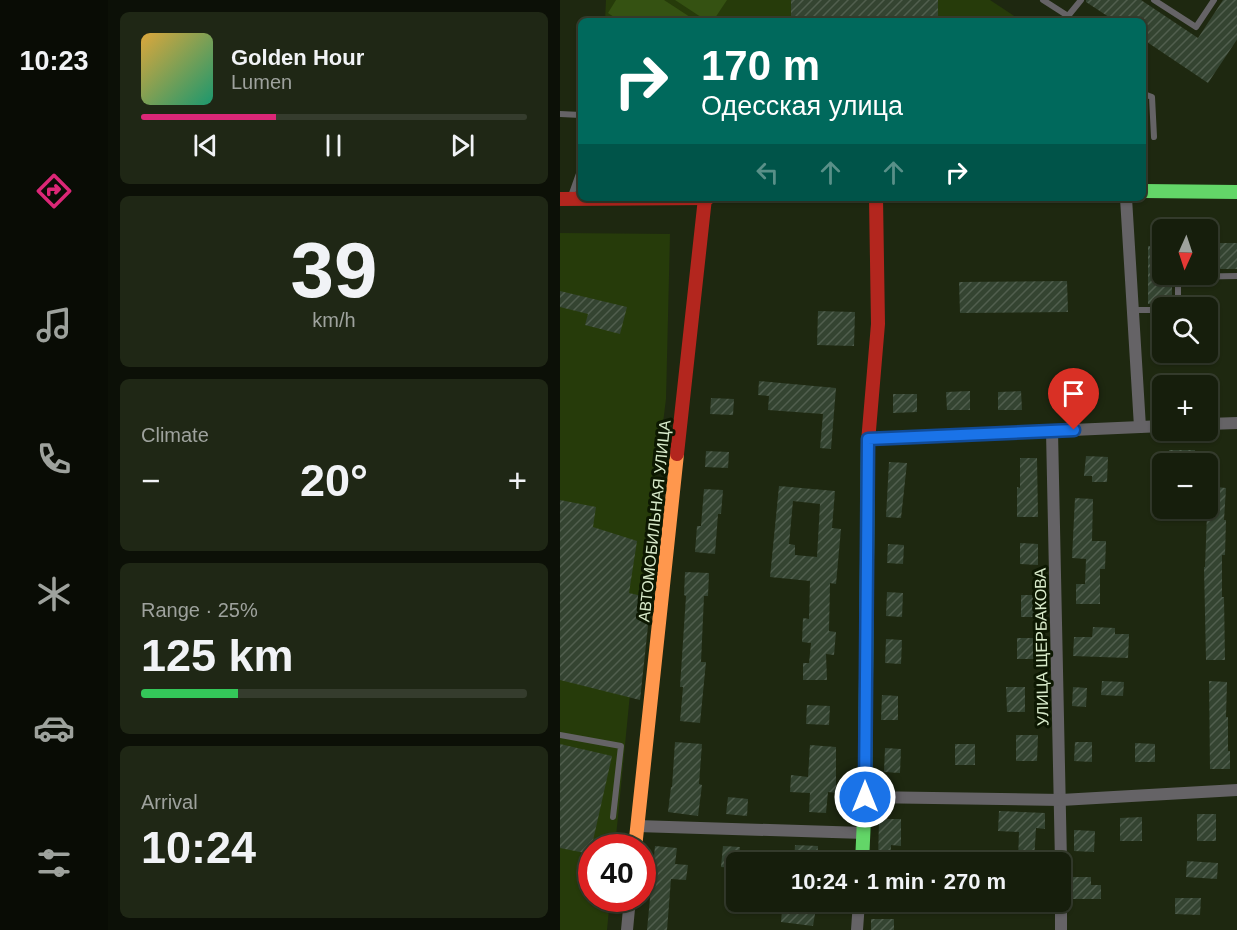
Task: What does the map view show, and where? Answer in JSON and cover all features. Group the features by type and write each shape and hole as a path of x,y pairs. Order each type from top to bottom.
{"street":[{"path":"1146,191 1238,192"},
{"name":"АВТОМОБИЛЬНАЯ УЛИЦА","path":"636,834 706,201"},
{"path":"863,852 868,439 878,324 876,201"},
{"path":"1126,201 1140,428"},
{"path":"1218,424 1238,423"},
{"path":"868,439 1152,427"},
{"name":"УЛИЦА ЩЕРБАКОВА","path":"1052,431 1061,852"},
{"path":"865,797 1061,800 1238,790"},
{"path":"637,826 864,833"},
{"path":"627,930 629,912"},
{"path":"857,930 858,912"},
{"path":"1061,912 1061,930"}],"lane":[{"path":"1043,0 1068,16 1081,0"},
{"path":"1154,0 1196,27 1214,0"},
{"path":"1146,95 1152,97 1154,137"},
{"path":"560,114 578,115"},
{"path":"565,199 578,174"},
{"path":"1178,297 1178,277 1238,276"},
{"path":"1133,310 1152,310"},
{"path":"560,735 621,747 613,817"}],"shaded area":[{"path":"606,0 990,0 1017,18 605,18"},
{"path":"616,0 664,0 690,17 616,18 608,13"},
{"path":"675,0 727,0 715,18 702,18"},
{"path":"560,233 670,234 666,399 634,653 616,834 578,834 578,912 609,912 607,930 560,930"}],"building":[{"path":"791,0 938,0 938,18 791,18"},
{"path":"1086,0 1141,0 1198,38 1223,0 1238,0 1238,38 1208,83 1146,41 1146,18 1110,18"},
{"path":"1218,243 1238,243 1238,269 1218,269"},
{"path":"1148,246 1152,246 1152,285 1172,285 1172,297 1152,297 1152,304 1148,304"},
{"path":"1067,281 1068,312 960,313 959,282"},
{"path":"560,291 627,307 620,334 585,325 588,314 560,307"},
{"path":"818,311 855,312 854,346 817,345"},
{"path":"759,381 836,388 831,449 820,448 823,414 768,410 769,396 758,395"},
{"path":"1059,389 1084,389 1084,408 1059,408"},
{"path":"970,391 970,410 947,410 946,392"},
{"path":"1021,391 1022,410 998,410 998,392"},
{"path":"893,394 917,394 917,412 893,413"},
{"path":"711,398 734,399 733,415 710,414"},
{"path":"1169,450 1195,450 1195,453 1169,453"},
{"path":"706,451 729,452 728,468 705,467"},
{"path":"1086,456 1108,457 1107,482 1092,482 1092,476 1084,476"},
{"path":"1020,458 1037,458 1038,517 1017,517"},
{"path":"889,462 907,463 901,518 886,517"},
{"path":"779,486 835,491 832,528 841,529 836,584 830,583 829,631 836,632 834,655 826,654 827,680 803,680 803,663 809,663 811,643 802,642 803,618 809,619 810,581 770,577","holes":["793,501 820,504 817,557 795,555 795,545 789,544"]},
{"path":"1218,487 1226,488 1225,555 1222,555 1225,660 1206,660 1207,519 1218,519"},
{"path":"704,489 723,490 721,514 718,514 715,554 695,552 697,526 701,526"},
{"path":"1075,498 1093,499 1092,541 1106,541 1105,569 1100,569 1100,604 1076,604 1076,584 1085,584 1086,559 1072,558"},
{"path":"560,500 596,507 593,527 637,541 629,593 651,598 640,700 560,680"},
{"path":"1020,543 1038,544 1038,565 1020,564"},
{"path":"888,544 904,545 903,564 887,563"},
{"path":"685,572 709,573 708,596 704,596 701,662 706,662 700,723 680,721 683,687 680,687 686,596 684,595"},
{"path":"887,592 903,593 902,617 886,616"},
{"path":"1021,595 1040,595 1040,617 1021,617"},
{"path":"1093,627 1115,628 1115,634 1129,634 1128,658 1073,656 1074,637 1092,637"},
{"path":"1017,638 1041,638 1041,659 1017,659"},
{"path":"886,639 902,640 901,664 885,663"},
{"path":"1102,681 1124,682 1123,696 1101,695"},
{"path":"1209,681 1227,682 1226,717 1228,717 1230,769 1210,769"},
{"path":"1006,687 1025,687 1025,712 1007,712"},
{"path":"1073,687 1087,688 1086,707 1072,706"},
{"path":"882,695 898,696 898,720 881,720"},
{"path":"807,705 830,706 829,725 806,724"},
{"path":"1016,735 1038,735 1037,761 1016,761"},
{"path":"675,742 702,744 699,784 702,785 698,816 668,812"},
{"path":"1075,742 1092,742 1092,762 1074,761"},
{"path":"1135,743 1155,744 1155,762 1135,762"},
{"path":"560,744 612,756 594,834 578,834 578,852 560,848"},
{"path":"955,744 975,744 975,765 955,765"},
{"path":"810,745 836,747 836,793 828,792 826,813 809,812 810,793 790,792 791,775 808,777"},
{"path":"885,748 901,749 900,773 884,772"},
{"path":"728,797 748,799 747,816 726,814"},
{"path":"999,811 1045,813 1045,829 1036,828 1035,852 1018,852 1019,832 998,831"},
{"path":"1197,814 1216,814 1216,841 1197,841"},
{"path":"1142,817 1142,841 1120,841 1120,818"},
{"path":"879,819 901,819 901,846 891,845 891,852 878,852"},
{"path":"1074,830 1095,831 1094,852 1074,851"},
{"path":"795,845 818,846 818,852 795,852"},
{"path":"656,846 677,848 675,864 688,865 686,880 671,879 667,930 647,930 649,912 656,912"},
{"path":"723,846 740,847 739,852 726,852 726,867 721,867"},
{"path":"1187,861 1218,863 1217,879 1186,877"},
{"path":"1072,877 1091,877 1091,885 1101,885 1101,899 1071,899"},
{"path":"1175,898 1201,898 1200,915 1175,914"},
{"path":"782,912 815,912 813,926 781,922"},
{"path":"871,919 894,919 894,930 871,930"}],"traffic: fast":[{"path":"1146,191 1238,192"},
{"path":"862,852 868,442"}],"traffic: slow":[{"path":"636,834 677,454"}],"traffic: jam":[{"path":"560,199 578,199"},
{"path":"677,454 705,201"},
{"path":"868,442 878,324 876,201"}],"route":[{"path":"865,797 868,439 1074,430"}]}
